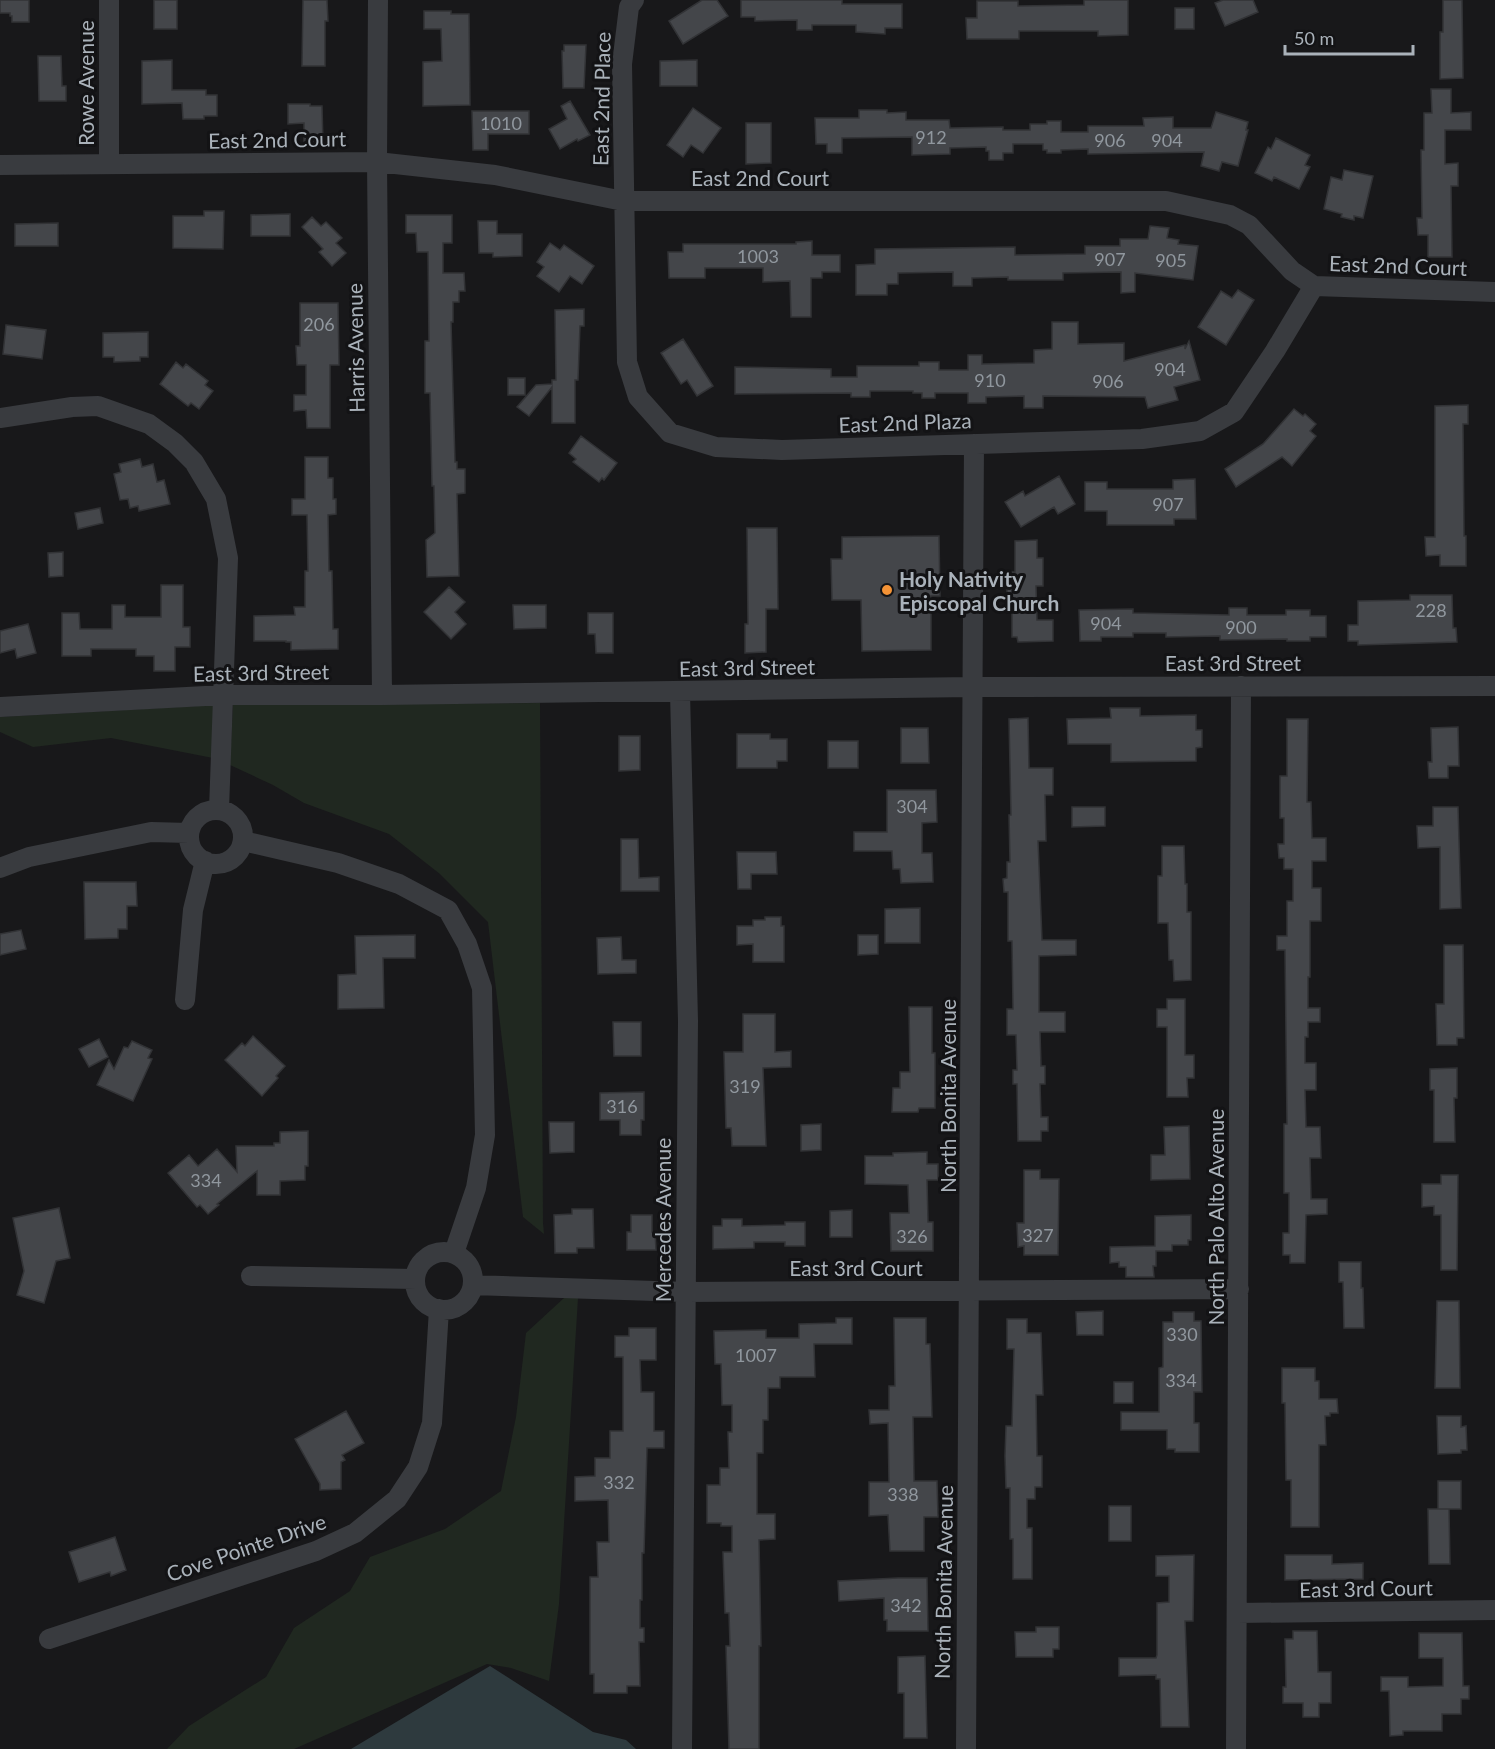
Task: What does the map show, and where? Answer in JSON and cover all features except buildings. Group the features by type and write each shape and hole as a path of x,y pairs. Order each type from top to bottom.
{"street":[{"name":"Rowe Avenue","path":"109,0 109,165"},
{"name":"Harris Avenue","path":"378,0 377,162 382,695"},
{"name":"East 2nd Place","path":"623,201 622,64 629,7 633,0"},
{"name":"East 2nd Court","path":"0,165 377,162 495,175 623,201 1166,201 1230,215 1249,225 1292,271 1314,286 1495,292"},
{"name":"East 2nd Plaza","path":"623,201 627,362 638,398 670,433 716,447 782,450 1142,439 1200,431 1234,412 1275,351 1314,286"},
{"path":"0,418 72,407 98,406 149,424 175,443 194,462 216,499 228,558 219,810"},
{"name":"North Bonita Avenue","path":"966,1749 974,444"},
{"name":"North Palo Alto Avenue","path":"1236,1749 1241,686"},
{"name":"East 3rd Street","path":"0,707 224,695 680,692 972,687 1495,686"},
{"name":"Mercedes Avenue","path":"680,692 687,1021 682,1749"},
{"path":"219,810 235,817 243,832 243,841 235,856 218,864 205,861 194,853 189,833 195,819 203,813 219,810"},
{"path":"0,868 29,856 151,832 189,833"},
{"path":"243,841 338,863 399,884 448,910 467,944 482,988 485,1135 476,1188 454,1253"},
{"path":"185,1000 193,910 205,861"},
{"path":"439,1252 454,1253 467,1261 472,1270 473,1285 468,1299 452,1309 439,1309 426,1304 419,1297 416,1288 415,1279 421,1262 429,1255 439,1252"},
{"path":"251,1275 415,1279"},
{"name":"East 3rd Court","path":"473,1285 686,1292 1239,1289"},
{"name":"Cove Pointe Drive","path":"49,1640 316,1551 355,1533 397,1499 418,1467 432,1423 439,1309"},
{"name":"East 3rd Court","path":"1238,1613 1495,1610"}],"shaded area":[{"path":"540,703 544,1234 523,1217 488,922 440,874 389,834 304,803 273,785 230,765 233,705"},
{"path":"215,705 213,758 111,738 33,747 0,732 0,717"},
{"path":"564,1298 578,1298 559,1604 549,1681 511,1668 487,1664 294,1749 167,1749 189,1726 266,1677 294,1628 350,1591 370,1557 445,1529 501,1491 516,1417 526,1333"},
{"path":"490,1666 593,1732 626,1740 636,1749 351,1749"}],"place":[{"name":"Holy Nativity Episcopal Church","path":"887,590"}]}
